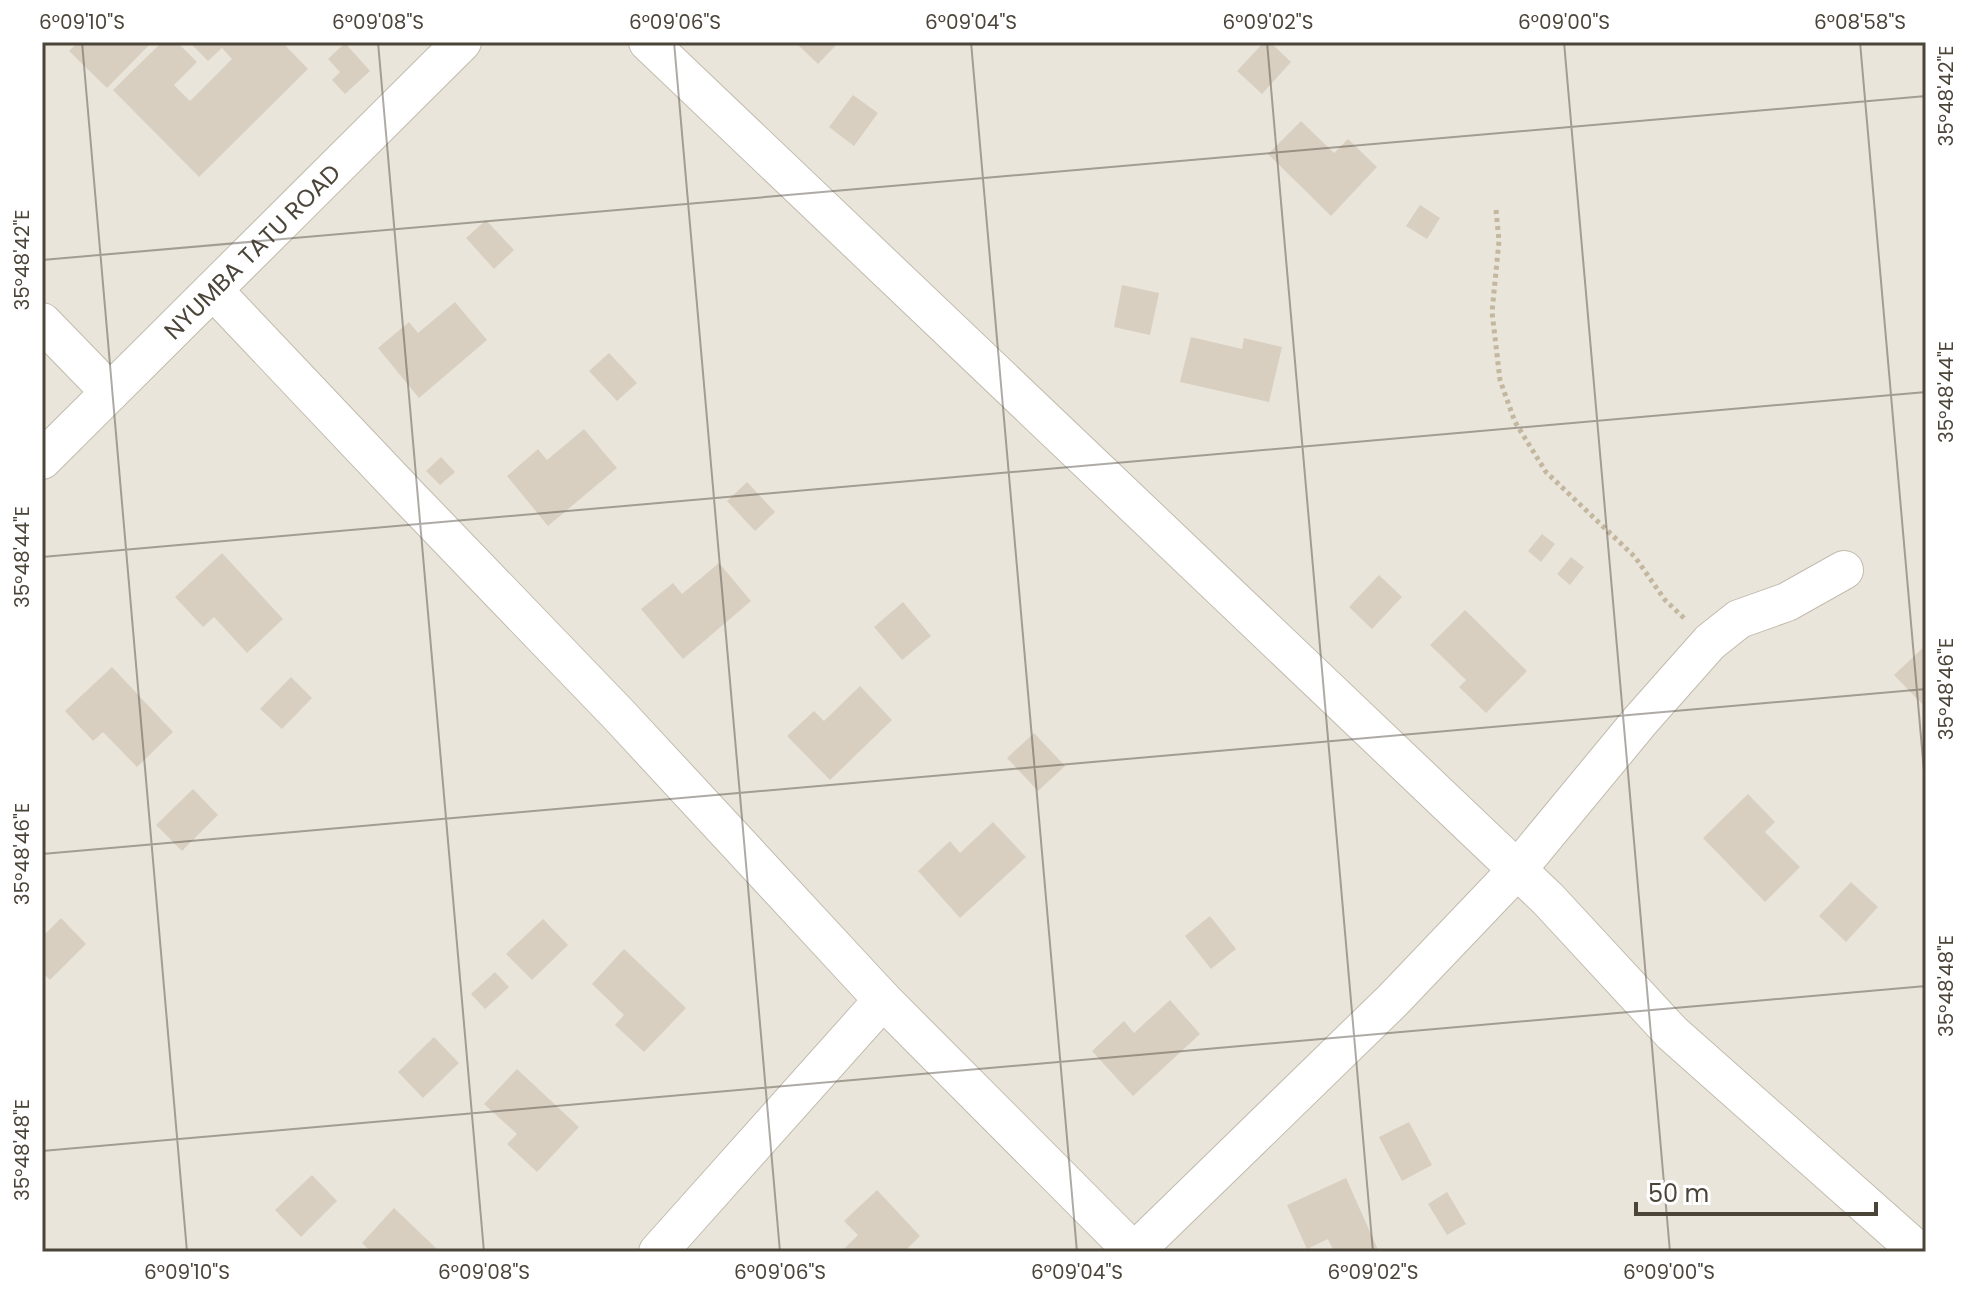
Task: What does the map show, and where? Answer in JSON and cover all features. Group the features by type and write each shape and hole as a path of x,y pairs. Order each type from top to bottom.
{"street":[{"name":"NYUMBA TATU ROAD","path":"42,460 462,42"},
{"path":"648,42 1548,899 1672,1033 1919,1252"},
{"path":"213,290 619,715 883,1000 1134,1252 1393,1000 1517,870 1710,642 1739,619 1787,602 1844,570"},
{"path":"42,322 110,392"},
{"path":"658,1252 883,1000"}],"path":[{"path":"1496,210 1499,241 1492,312 1500,380 1515,422 1546,472 1635,557 1665,600 1710,642"}],"shaded area":[{"path":"42,42 1926,42 1926,1252 42,1252"}],"building":[{"path":"78,42 152,42 107,88 69,51"},
{"path":"162,42 177,42 197,62 174,85 190,101 232,59 222,48 208,61 189,42 282,42 308,69 199,177 113,90"},
{"path":"795,42 839,42 818,64"},
{"path":"1264,42 1270,42 1291,62 1262,94 1237,71"},
{"path":"345,43 370,71 345,94 332,80 340,72 328,59"},
{"path":"853,95 878,113 854,146 829,127"},
{"path":"1301,121 1334,153 1348,139 1377,167 1331,216 1268,154"},
{"path":"1420,205 1440,218 1427,239 1406,226"},
{"path":"486,220 514,250 494,269 466,238"},
{"path":"1122,285 1159,293 1150,335 1114,327"},
{"path":"455,302 487,340 419,398 378,348 409,322 418,333"},
{"path":"1191,337 1242,349 1244,338 1282,347 1269,402 1180,382"},
{"path":"609,353 637,383 617,401 589,371"},
{"path":"584,429 617,468 548,526 507,476 538,449 547,460"},
{"path":"441,457 455,472 440,485 426,471"},
{"path":"747,482 775,512 755,531 727,501"},
{"path":"1542,534 1555,544 1541,562 1528,551"},
{"path":"222,553 283,619 247,653 214,617 203,627 175,597"},
{"path":"1571,557 1584,567 1570,585 1557,574"},
{"path":"719,563 751,601 683,659 641,609 673,583 682,594"},
{"path":"1379,575 1402,597 1372,629 1349,607"},
{"path":"903,602 931,636 902,660 874,627"},
{"path":"1465,610 1527,671 1486,713 1459,687 1466,680 1430,645"},
{"path":"1926,645 1926,700 1922,704 1894,675"},
{"path":"112,667 173,732 137,767 103,732 93,741 65,711"},
{"path":"291,677 312,698 282,729 260,709"},
{"path":"860,686 892,720 830,780 787,736 814,711 824,721"},
{"path":"1034,733 1065,766 1038,791 1007,758"},
{"path":"193,789 218,815 182,851 156,825"},
{"path":"1748,794 1775,822 1765,832 1800,867 1765,902 1703,838"},
{"path":"993,822 1026,857 960,918 918,871 950,841 960,853"},
{"path":"1851,882 1878,907 1846,942 1819,916"},
{"path":"1210,916 1236,949 1211,969 1185,936"},
{"path":"61,918 86,944 50,980 42,972 42,937"},
{"path":"543,919 568,945 532,980 506,954"},
{"path":"624,949 686,1008 644,1052 615,1025 624,1015 592,984"},
{"path":"495,972 509,987 485,1009 471,994"},
{"path":"1170,1000 1200,1034 1133,1096 1092,1051 1124,1021 1134,1033"},
{"path":"434,1037 459,1063 423,1098 398,1072"},
{"path":"517,1069 579,1127 537,1172 507,1144 517,1134 484,1104"},
{"path":"1409,1122 1432,1165 1402,1181 1379,1137"},
{"path":"312,1175 337,1201 301,1237 275,1210"},
{"path":"1346,1178 1379,1252 1334,1252 1328,1239 1307,1249 1287,1205"},
{"path":"877,1190 920,1236 904,1252 841,1252 858,1235 844,1221"},
{"path":"1447,1192 1466,1224 1447,1235 1428,1204"},
{"path":"394,1208 440,1252 371,1252 362,1243"}]}
